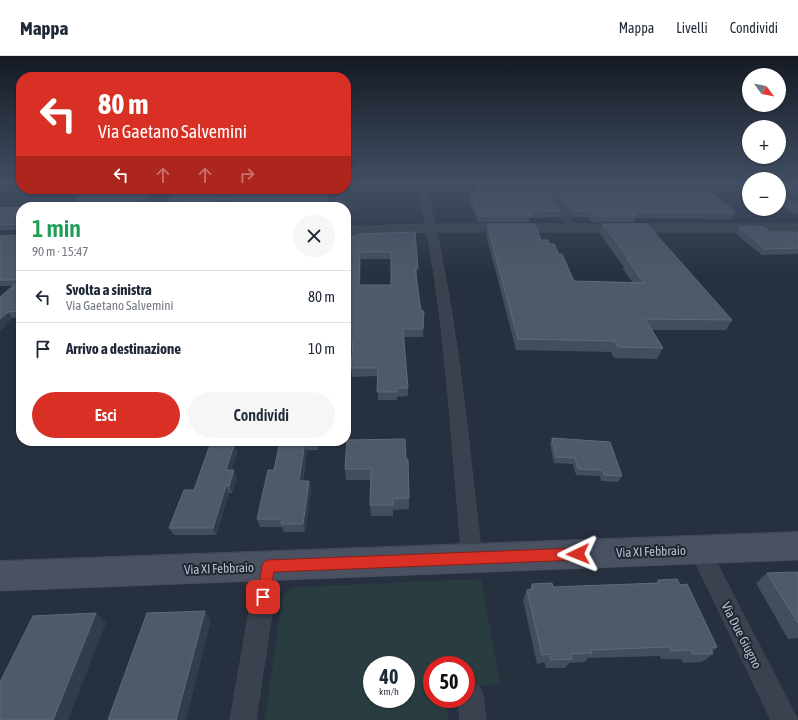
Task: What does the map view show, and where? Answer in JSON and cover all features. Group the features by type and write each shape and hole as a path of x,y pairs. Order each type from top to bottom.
{"main road":[{"name":"Via XI Febbraio","path":"0,576 798,546"}],"street":[{"path":"428,214 443,291 472,558"},
{"path":"563,214 573,227"},
{"path":"351,231 432,228 573,227 798,228"},
{"name":"Via Due Giugno","path":"699,549 785,720"},
{"path":"242,720 268,566"},
{"path":"472,708 473,720"}],"green space":[{"path":"481,579 500,684 475,685 475,656 423,656 423,708 447,708 448,720 265,720 283,594 296,587"}],"building":[{"path":"0,214 16,214 16,224 0,225"},
{"path":"478,214 530,214 531,216 479,216"},
{"path":"592,214 634,214 636,216 594,216"},
{"path":"487,224 535,224 541,240 548,240 549,244 554,244 559,254 562,254 574,281 644,283 627,259 629,259 603,224 647,224 732,320 645,319 663,348 618,347 615,341 518,339"},
{"path":"739,227 764,227 770,232 797,232 798,248 765,249"},
{"path":"415,232 418,268 415,268 421,311 424,311 423,329 403,329 408,388 396,388 397,392 377,392 378,368 351,368 353,340 351,340 351,236 359,236 359,234","holes":["360,252 391,252 391,285 359,285"]},
{"path":"16,235 16,280 0,280 0,236"},
{"path":"16,283 16,311 8,312 0,319 0,297"},
{"path":"552,438 610,442 622,476 604,475 603,470 578,469 575,458 556,457"},
{"path":"405,439 406,459 408,459 409,498 393,499 393,505 370,505 371,469 345,469 347,446 351,446 351,440"},
{"path":"210,446 234,446 226,470 234,470 229,486 226,486 213,528 169,528 184,490 194,490"},
{"path":"279,446 304,446 299,481 309,481 303,524 281,524 282,519 257,519 268,470 274,470"},
{"path":"798,572 798,623 767,573"},
{"path":"677,579 680,585 687,584 717,647 710,648 713,654 693,654 691,650 671,651 669,647 591,650 592,653 571,654 572,659 551,660 549,654 542,655 527,590 533,589 532,584 552,583 553,587 659,583 658,580"},
{"path":"205,611 176,720 108,720 147,613"},
{"path":"96,613 53,720 0,720 0,682 33,616"}],"route":[{"path":"263,597 268,566 578,554"}]}
